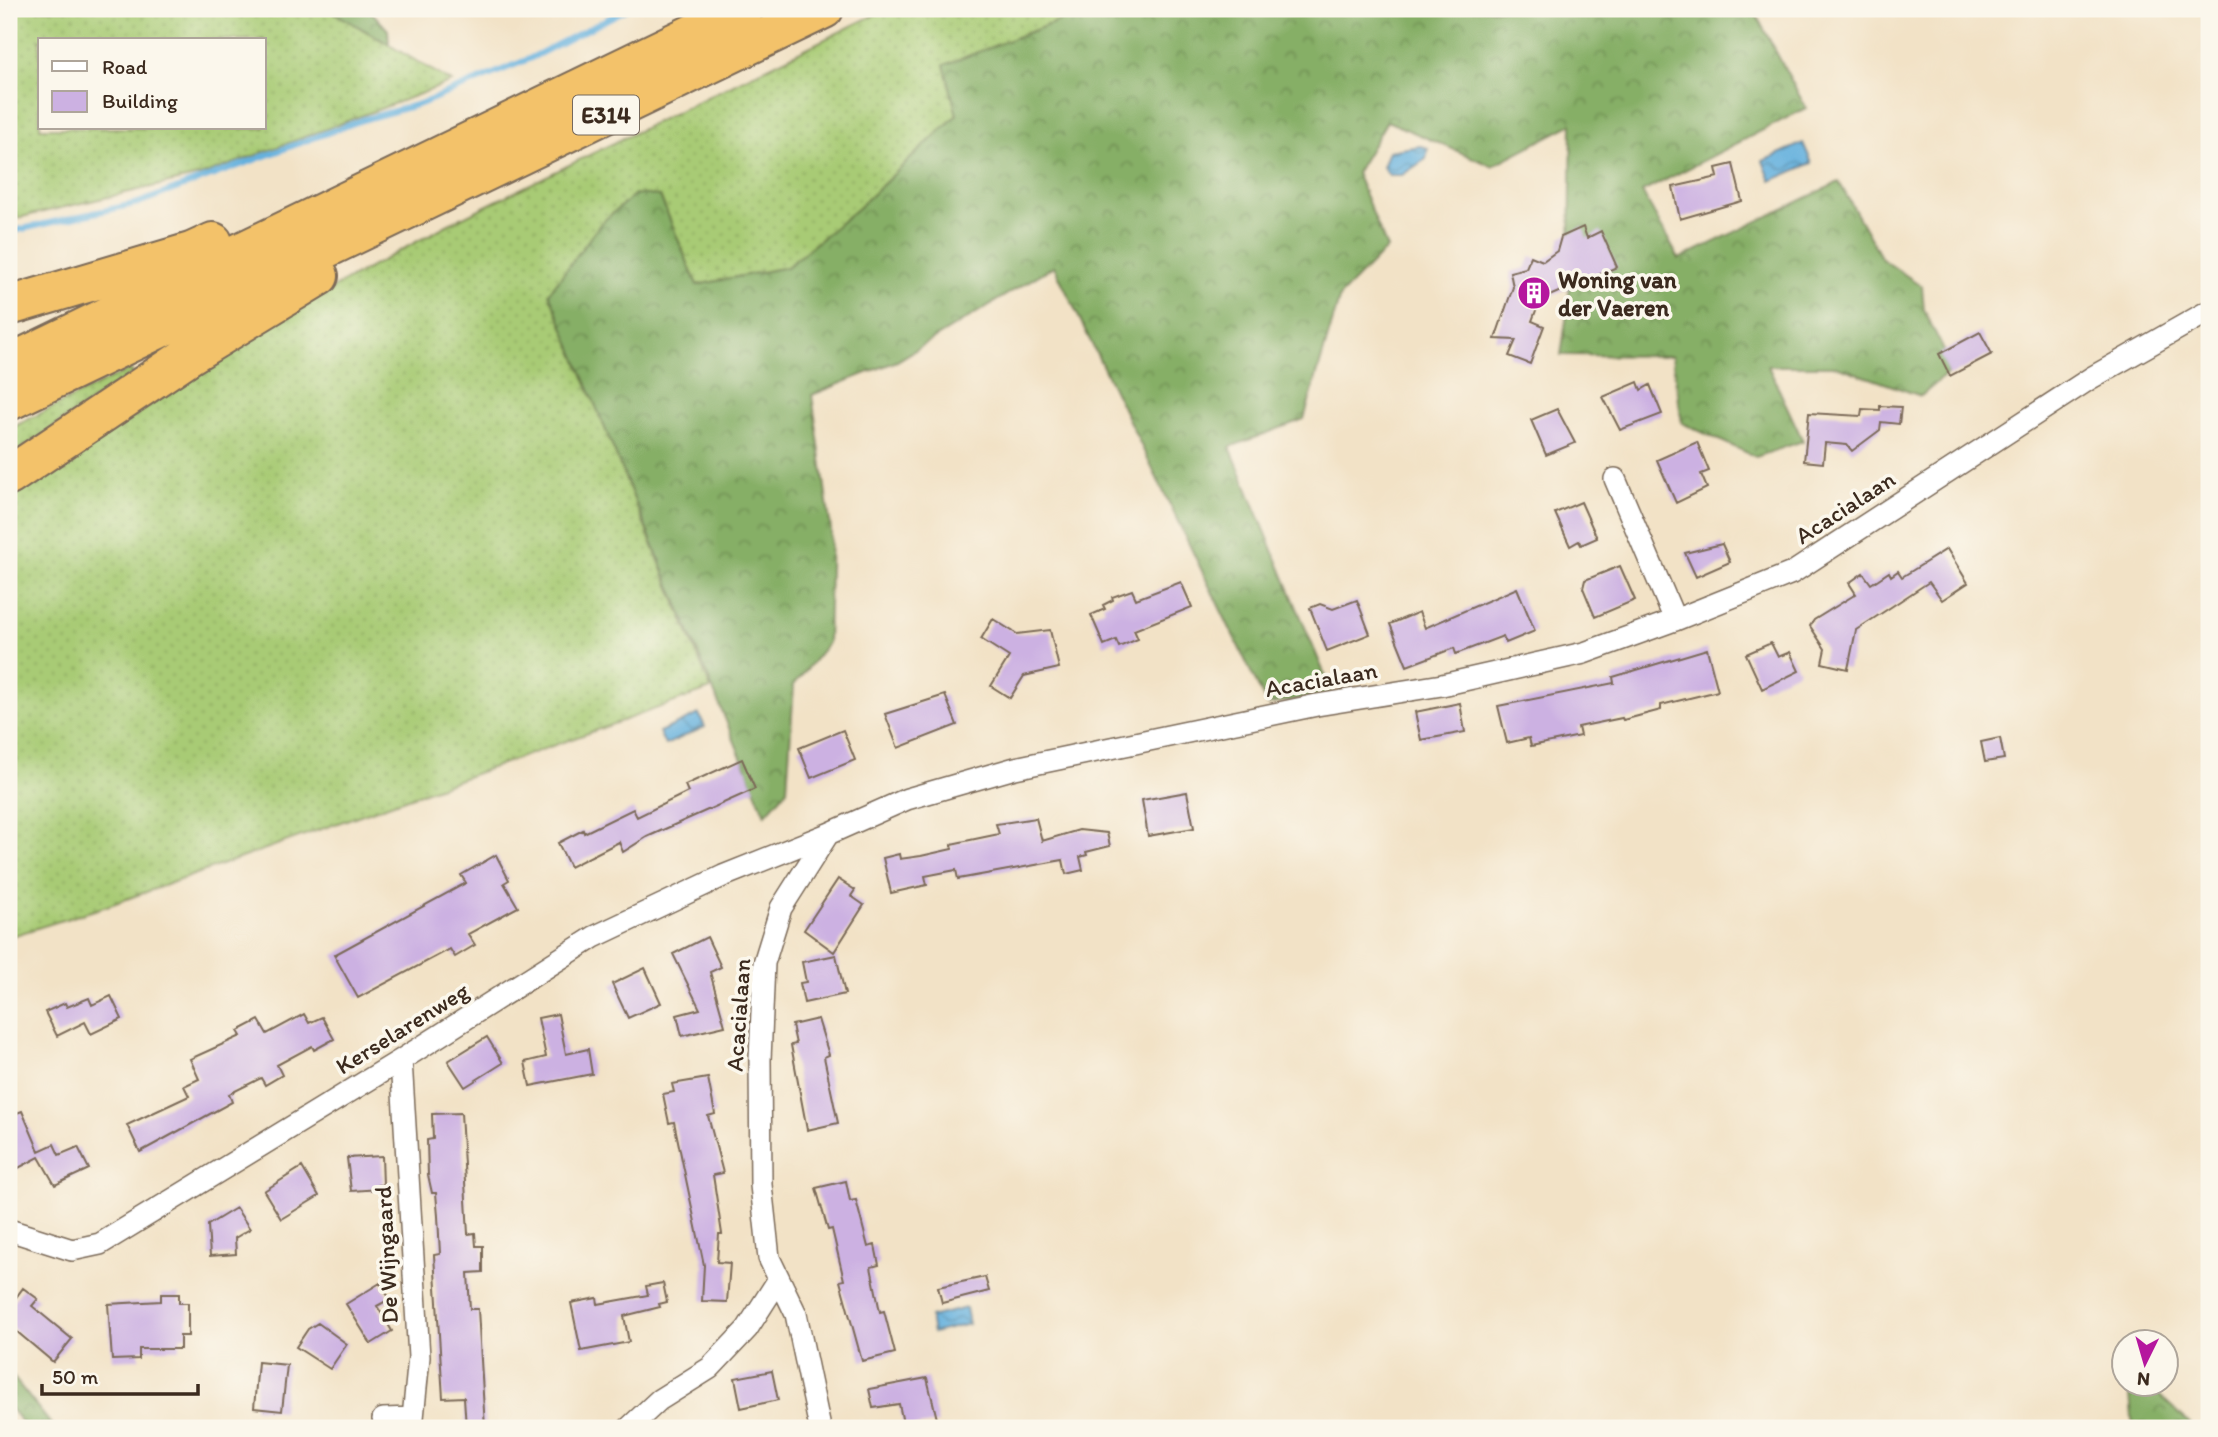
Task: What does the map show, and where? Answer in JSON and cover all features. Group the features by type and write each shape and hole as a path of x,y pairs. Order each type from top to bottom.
{"highway":[{"name":"E314","path":"9,364 744,9"},
{"name":"E314","path":"9,401 824,9"},
{"path":"9,306 191,251 357,177 400,176"},
{"path":"9,477 191,354 351,257 387,219"}],"street":[{"name":"Acacialaan","path":"820,1428 796,1314 769,1258 761,1185 760,1060 764,963 780,908 828,834 907,799 1015,768 1317,705 1442,685 1571,656 1675,620 1792,573 2091,377 2209,311"},
{"path":"1615,479 1675,620"},
{"name":"Kerselarenweg","path":"9,1230 72,1250 100,1244 401,1060 594,937 723,876 828,834"},
{"name":"De Wijngaard","path":"383,1419 413,1418 419,1357 401,1060"},
{"path":"629,1428 659,1400 710,1368 747,1329 781,1283"}],"green space":[{"path":"9,9 328,9 452,82 203,175 9,220"},
{"path":"328,9 369,9 388,30 389,44"},
{"path":"886,9 1071,9 1069,17 945,65 957,115 858,208 787,267 697,285 660,196 550,293 711,689 107,906 9,937 9,499 298,307 447,225"},
{"path":"1185,9 1753,9 1806,108 1642,192 1679,259 1839,182 1882,259 1922,286 1924,310 1953,369 1921,396 1836,366 1768,366 1803,441 1756,457 1682,423 1672,356 1561,355 1569,300 1572,124 1492,166 1387,121 1356,173 1387,248 1340,296 1304,419 1230,447 1332,692 1267,705 1054,266 897,361 812,395 831,530 828,643 794,685 787,790 765,815 549,293 601,223 635,194 660,196 697,285 787,267 858,208 957,115 944,65 1069,17"},
{"path":"130,369 133,373 9,457 9,433 15,426"},
{"path":"9,1372 54,1428 27,1428 9,1407"},
{"path":"2130,1398 2162,1398 2195,1428 2133,1428"}],"water":[{"path":"1803,143 1812,163 1771,181 1763,161"},
{"path":"1420,146 1428,148 1426,159 1402,175 1389,175 1383,167 1389,151"},
{"path":"699,714 705,727 665,745 659,732"},
{"path":"966,1308 969,1324 933,1333 930,1317"}],"building":[{"path":"1733,164 1742,201 1680,219 1673,187 1718,177 1716,168"},
{"name":"Woning van der Vaeren","path":"1583,227 1587,238 1601,231 1617,267 1540,300 1532,321 1544,326 1530,364 1509,356 1516,340 1495,339 1513,287 1510,272 1526,268 1531,256 1543,261 1557,251 1561,237"},
{"path":"1980,332 1992,354 1950,376 1939,354"},
{"path":"1638,382 1641,390 1650,385 1662,414 1620,430 1603,397"},
{"path":"1880,406 1901,407 1899,424 1881,422 1880,430 1852,451 1847,445 1825,443 1823,463 1804,461 1809,413 1861,416 1862,409 1880,410"},
{"path":"1557,409 1575,443 1546,455 1531,420"},
{"path":"1697,442 1709,471 1701,474 1707,488 1676,503 1657,460"},
{"path":"1581,502 1597,538 1581,545 1579,541 1570,546 1555,513"},
{"path":"1722,544 1730,562 1696,577 1685,553"},
{"path":"1947,549 1968,583 1942,600 1929,582 1856,630 1848,669 1822,663 1825,649 1810,626 1814,620 1856,594 1849,583 1863,573 1871,584 1889,572 1891,576 1898,571 1902,577"},
{"path":"1620,566 1635,600 1595,617 1583,588 1585,580"},
{"path":"1181,582 1192,607 1134,630 1138,639 1119,647 1116,640 1104,645 1091,615 1105,609 1103,605 1113,600 1112,597 1132,590 1136,599"},
{"path":"1517,588 1535,631 1506,643 1503,636 1456,654 1454,648 1407,666 1390,624 1419,612 1425,628"},
{"path":"1357,600 1370,634 1327,651 1310,608 1320,604 1333,609"},
{"path":"993,619 1017,634 1050,630 1059,668 1024,676 1010,698 991,686 1009,657 981,639"},
{"path":"1771,643 1778,657 1790,652 1799,671 1762,689 1746,654"},
{"path":"1707,649 1718,691 1661,705 1661,710 1623,720 1622,718 1578,727 1580,736 1531,746 1529,738 1507,743 1498,706 1614,683 1613,677"},
{"path":"945,695 957,725 898,748 885,714"},
{"path":"1460,703 1465,732 1421,740 1415,712"},
{"path":"843,730 855,760 811,778 799,748"},
{"path":"2000,738 2004,759 1985,762 1981,742"},
{"path":"742,759 755,789 647,837 623,852 619,842 570,867 558,843 633,809 637,817 688,792 685,785"},
{"path":"1187,792 1194,828 1148,836 1142,800"},
{"path":"1036,818 1042,841 1079,830 1107,833 1110,846 1086,852 1087,855 1080,857 1083,870 1066,874 1063,860 958,879 956,870 925,876 927,885 891,893 883,858 899,854 900,859 952,849 951,844 999,834 996,824"},
{"path":"496,855 509,880 504,883 518,907 468,934 475,945 455,957 450,949 358,998 334,955 466,883 461,875"},
{"path":"838,879 855,890 851,896 864,905 834,952 804,930"},
{"path":"707,937 721,967 710,972 725,1026 682,1036 677,1015 700,1009 673,954"},
{"path":"836,955 845,994 804,1003 800,983 806,982 802,962"},
{"path":"645,968 661,1003 628,1018 612,984"},
{"path":"111,996 122,1019 91,1034 85,1022 57,1036 45,1012 65,1003 67,1007 89,998 92,1005"},
{"path":"304,1014 309,1023 322,1017 334,1039 314,1050 312,1046 277,1065 282,1075 265,1085 261,1078 229,1094 232,1102 140,1152 127,1125 189,1096 184,1086 199,1079 190,1059 241,1036 238,1031 259,1020 267,1034"},
{"path":"558,1014 566,1054 588,1049 592,1074 530,1086 525,1062 546,1057 538,1018"},
{"path":"818,1019 829,1055 824,1057 838,1123 807,1130 791,1045 796,1044 792,1025"},
{"path":"487,1037 503,1063 465,1087 448,1061"},
{"path":"708,1078 715,1114 708,1116 723,1173 713,1175 722,1234 719,1234 717,1262 730,1263 727,1302 702,1301 704,1265 674,1122 669,1123 663,1094 674,1092 672,1084"},
{"path":"22,1111 39,1151 54,1144 59,1155 78,1147 89,1169 55,1185 39,1157 9,1173 9,1116"},
{"path":"461,1113 468,1234 475,1233 476,1246 483,1246 483,1272 468,1273 470,1309 478,1309 485,1428 466,1428 464,1397 443,1398 434,1255 440,1254 438,1216 436,1193 432,1193 428,1175 427,1140 433,1139 432,1114"},
{"path":"382,1156 383,1185 379,1185 380,1189 351,1191 347,1158"},
{"path":"302,1167 319,1196 281,1219 264,1191"},
{"path":"846,1181 850,1201 856,1200 868,1247 875,1245 879,1265 871,1267 880,1312 884,1311 895,1353 862,1361 840,1281 844,1280 832,1229 828,1230 816,1188"},
{"path":"236,1208 250,1229 235,1238 236,1254 210,1256 208,1225"},
{"path":"985,1277 989,1291 942,1303 938,1287"},
{"path":"380,1283 390,1299 377,1306 392,1331 371,1344 346,1304"},
{"path":"663,1283 667,1302 659,1304 660,1307 624,1316 629,1342 581,1351 571,1303 597,1298 598,1304 648,1295 646,1286"},
{"path":"23,1288 38,1299 32,1306 72,1339 53,1362 9,1325 9,1307"},
{"path":"161,1294 179,1294 179,1303 188,1303 188,1336 180,1336 180,1349 139,1349 139,1359 112,1360 108,1304 161,1301"},
{"path":"318,1323 347,1344 330,1369 296,1347 308,1329"},
{"path":"258,1362 287,1365 282,1411 254,1408"},
{"path":"772,1371 778,1400 741,1408 735,1378"},
{"path":"927,1378 938,1423 904,1428 899,1404 873,1408 869,1389"}],"waterway":[{"path":"9,232 138,203 362,120 423,103 529,59 627,9"}],"place":[{"name":"Woning van der Vaeren","path":"1534,293"}]}
